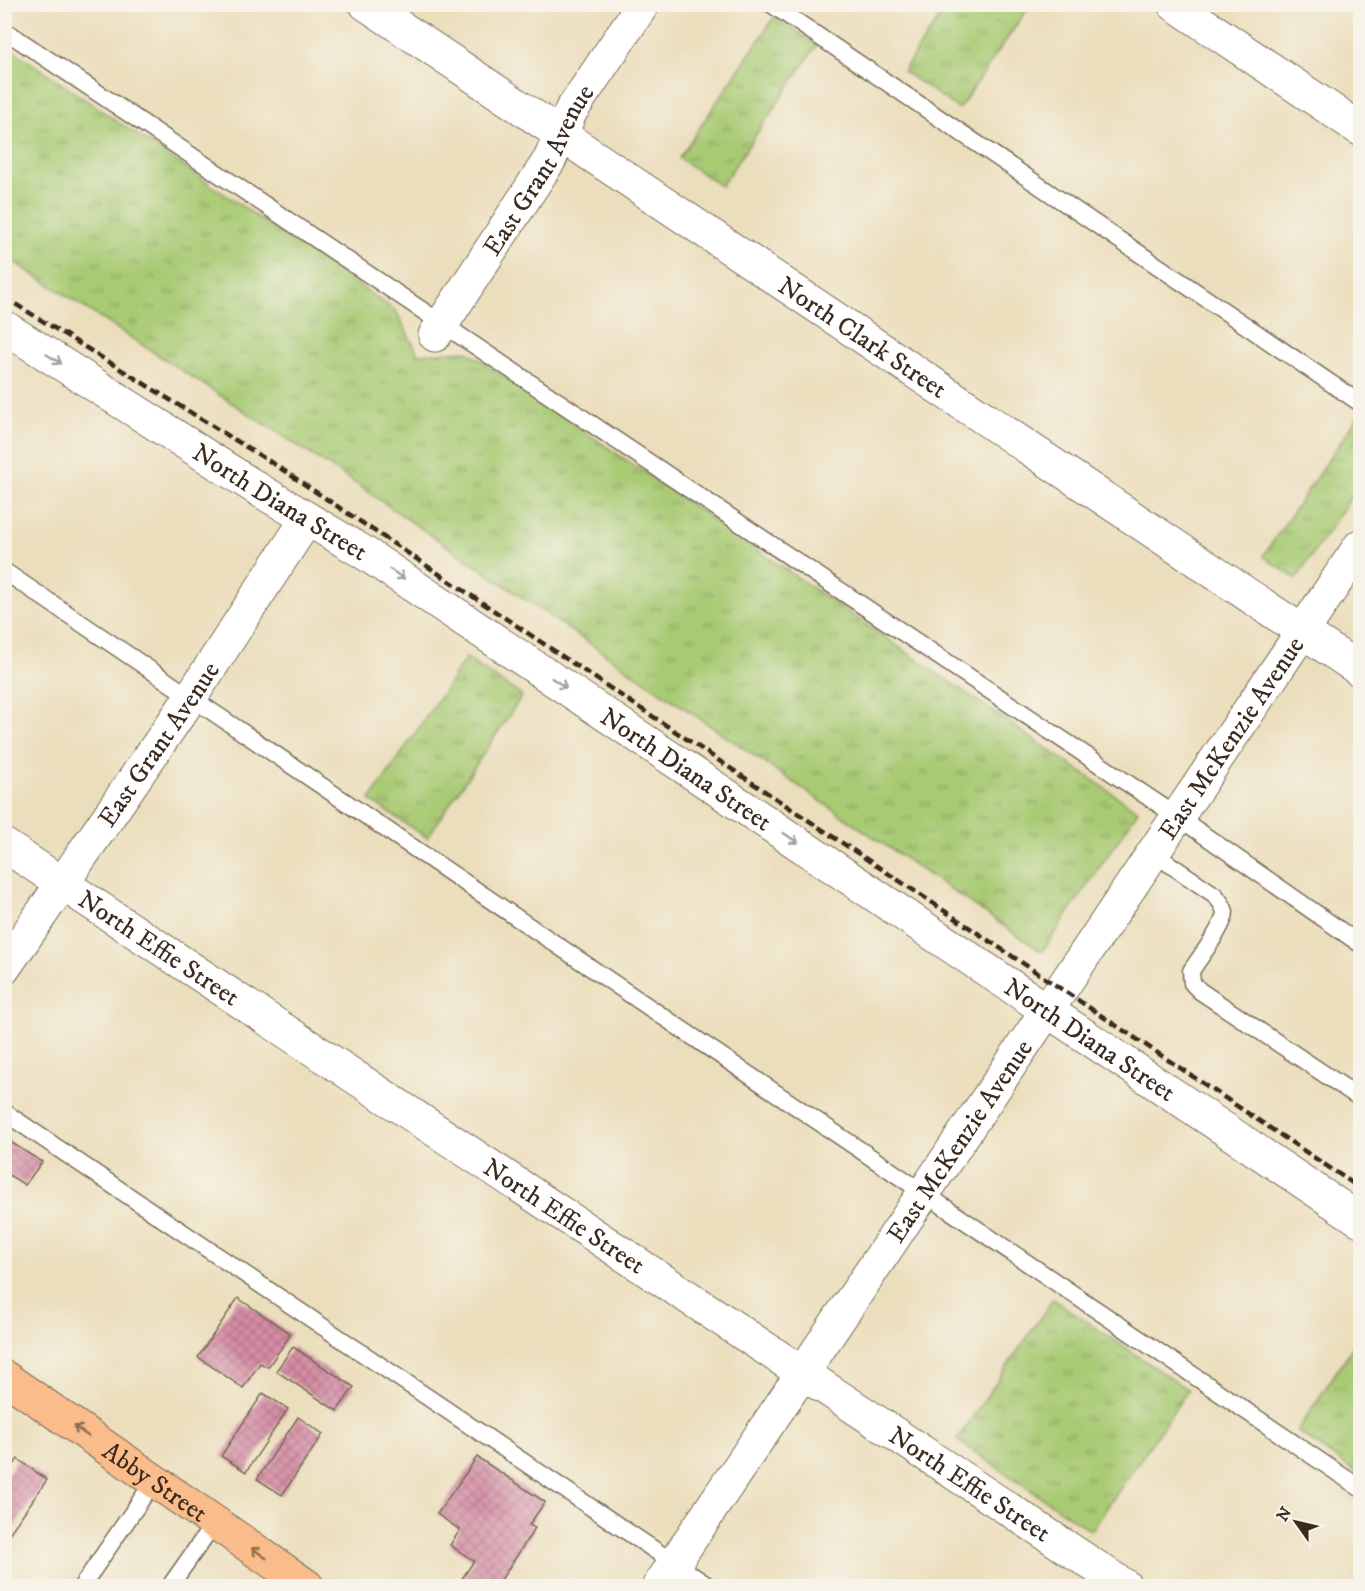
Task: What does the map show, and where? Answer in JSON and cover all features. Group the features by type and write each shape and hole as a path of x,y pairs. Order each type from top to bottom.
{"main road":[{"name":"Abby Street","path":"4,1377 307,1587"}],"street":[{"name":"North Clark Street","path":"366,4 1360,670"},
{"name":"East Grant Avenue","path":"439,330 550,159 571,111 643,4"},
{"path":"1174,4 1360,129"},
{"name":"North Diana Street","path":"4,327 363,552 1360,1220"},
{"name":"East Grant Avenue","path":"4,968 190,697 308,519"},
{"name":"East McKenzie Avenue","path":"667,1575 1360,546"},
{"name":"North Effie Street","path":"4,845 1125,1587"}],"lane":[{"path":"771,4 1360,403"},
{"path":"4,30 439,330 1178,817 1360,944"},
{"path":"4,571 1360,1488"},
{"path":"1154,853 1215,895 1225,914 1191,971 1192,983 1205,995 1360,1098"},
{"path":"4,1112 667,1575 708,1587"},
{"path":"82,1587 154,1481"},
{"path":"170,1587 215,1522"}],"green space":[{"path":"948,5 1030,5 959,109 903,71"},
{"path":"775,16 817,45 721,186 679,158"},
{"path":"5,45 396,311 418,354 467,351 1138,811 1042,952 337,471 5,256"},
{"path":"1359,415 1360,484 1296,579 1263,556"},
{"path":"466,658 522,696 427,838 370,800"},
{"path":"1053,1299 1188,1390 1091,1531 957,1440"},
{"path":"1360,1336 1360,1475 1297,1431"}],"building":[{"path":"4,1138 42,1162 25,1185 4,1172"},
{"path":"238,1298 291,1334 268,1367 260,1363 243,1388 198,1357"},
{"path":"293,1347 354,1387 337,1411 276,1371"},
{"path":"263,1393 288,1409 246,1472 221,1456"},
{"path":"298,1417 323,1434 282,1495 257,1479"},
{"path":"477,1457 545,1502 529,1525 535,1528 497,1586 457,1586 474,1561 450,1545 460,1530 437,1514"},
{"path":"18,1459 47,1480 4,1541 4,1478"}],"railway":[{"path":"4,297 277,466 1360,1188"}]}
